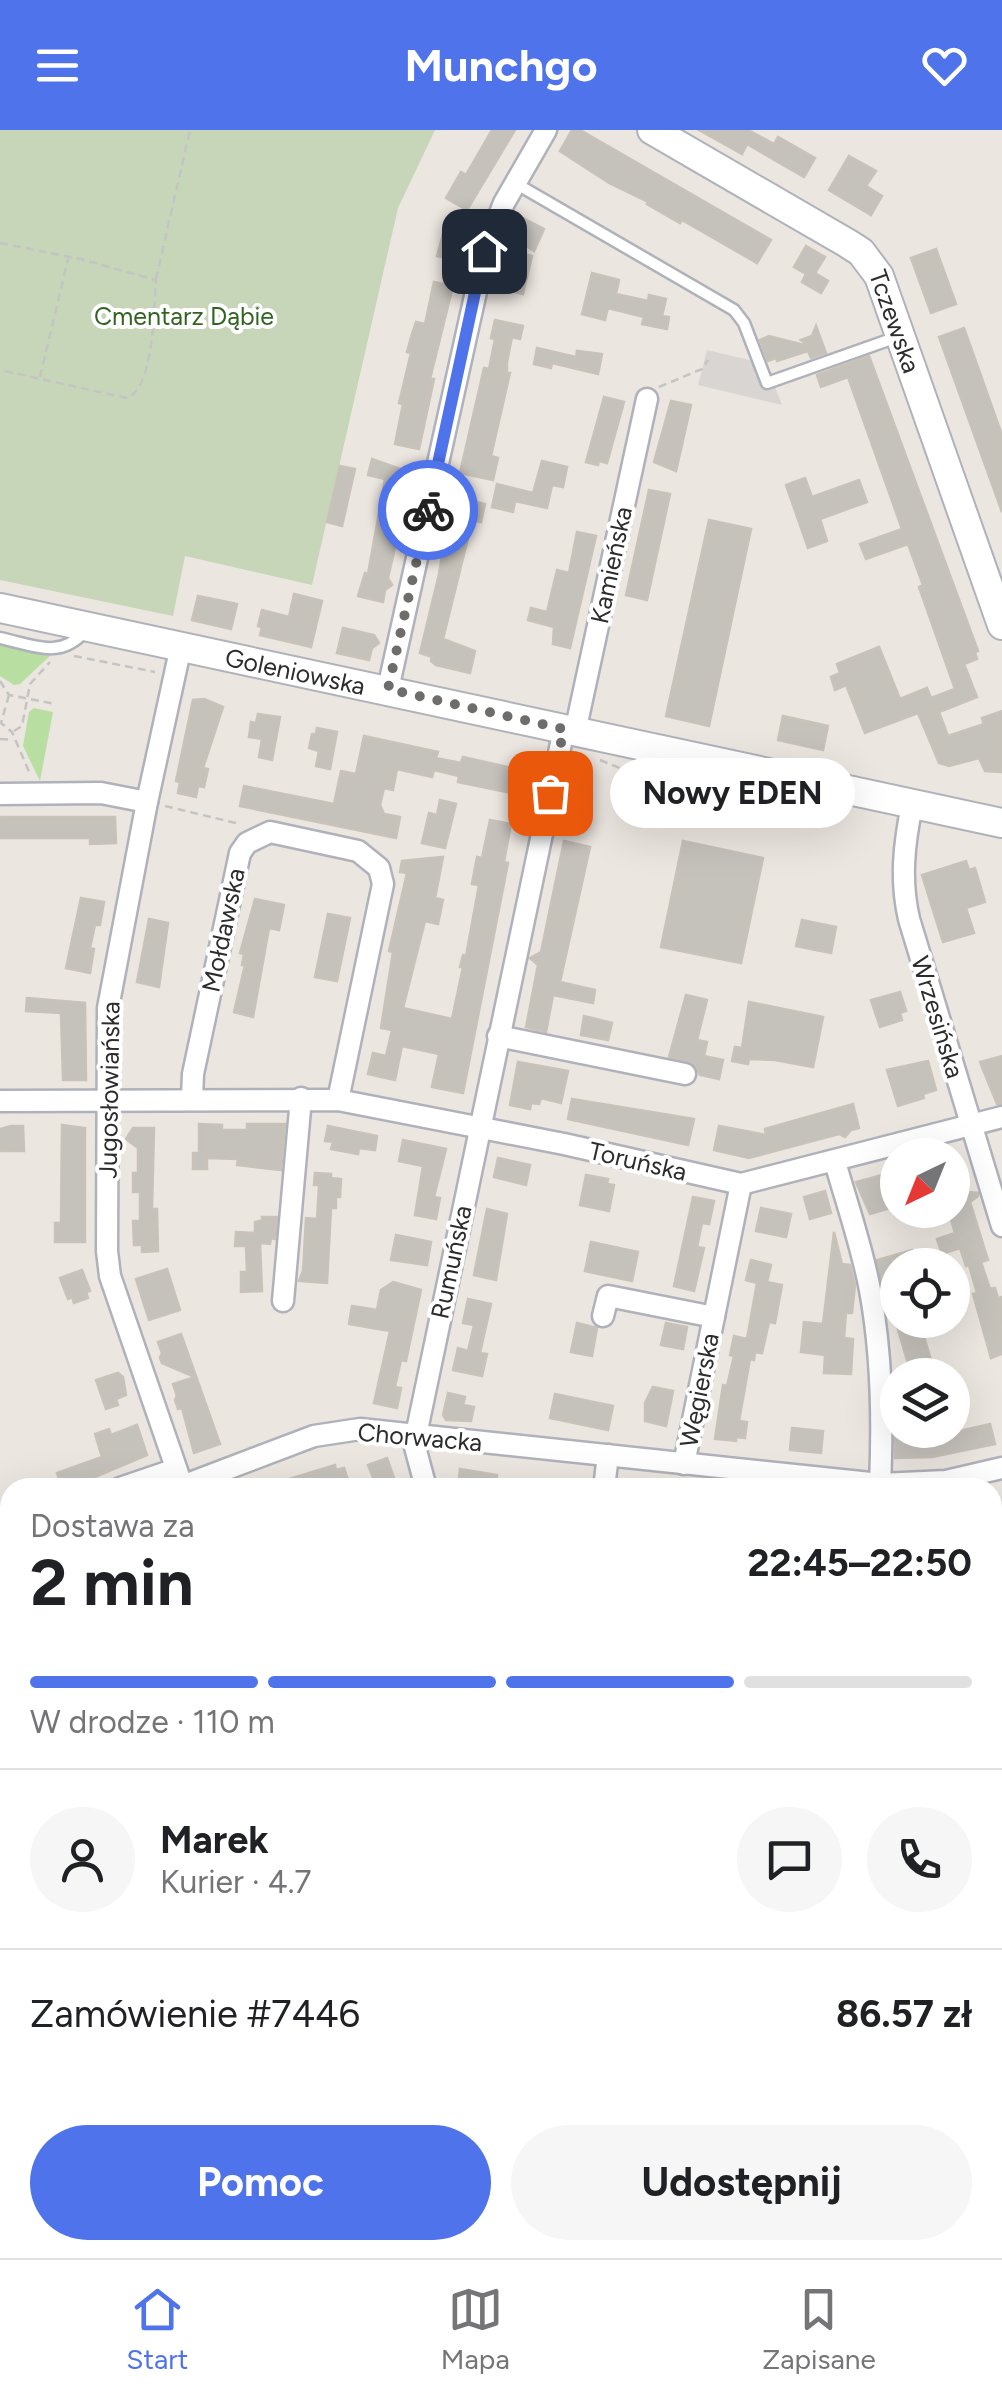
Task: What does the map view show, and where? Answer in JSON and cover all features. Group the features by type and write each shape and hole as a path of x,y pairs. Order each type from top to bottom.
{"street":[{"path":"388,689 484,251 492,226 546,130"},
{"name":"Tczewska","path":"652,130 862,252 879,276 1002,624"},
{"name":"Kamieńska","path":"566,737 648,398"},
{"name":"Goleniowska","path":"0,608 388,689 566,737 1002,823"},
{"name":"Jugosłowiańska","path":"179,1478 110,1276 106,1252 108,1008 147,802 182,646"},
{"name":"Rumuńska","path":"423,1478 416,1434 498,1036 566,737"},
{"path":"0,794 101,793 147,802"},
{"name":"Wrzesińska","path":"912,804 902,889 1002,1226"},
{"path":"270,832 358,851 379,868 383,884 338,1100"},
{"name":"Mołdawska","path":"192,1098 193,1074 240,854 247,843 270,832"},
{"path":"498,1036 685,1074"},
{"path":"283,1301 301,1098"},
{"name":"Toruńska","path":"0,1101 338,1100 740,1184 1002,1117"},
{"path":"835,1162 870,1286 876,1326 882,1394 880,1478"},
{"name":"Węgierska","path":"684,1464 740,1184"},
{"name":"Węgierska","path":"603,1316 608,1296 714,1317"},
{"name":"Chorwacka","path":"189,1478 314,1436 360,1429 684,1464 718,1478"},
{"path":"605,1478 608,1455"},
{"name":"Chorwacka","path":"959,1478 1002,1468"}],"lane":[{"path":"515,183 734,310 744,323 766,383 901,335"},
{"path":"0,638 56,650 73,645 88,626"}],"path":[{"path":"0,370 127,398 143,386 156,280 190,130"},
{"path":"0,243 156,280"},
{"path":"40,379 68,257"},
{"path":"648,398 661,386 702,369 708,360"},
{"path":"12,732 22,726 30,684 59,652 175,676"},
{"path":"0,681 9,695 54,704"},
{"path":"9,695 1,722 12,732 34,782"},
{"path":"566,737 602,761 671,789 767,807 826,804"},
{"path":"0,739 16,740"},
{"path":"147,802 270,832"}],"green space":[{"name":"Cmentarz Dąbie","path":"0,130 435,130 398,208 312,585 185,556 173,616 0,580"},
{"path":"0,644 52,654 20,684 14,685 0,676"},
{"path":"34,708 53,712 40,781 23,746 29,712"}],"shaded area":[{"path":"707,350 766,364 782,405 698,385"}],"building":[{"path":"492,130 515,130 467,210 446,198 461,172 466,175"},
{"path":"572,130 580,130 771,240 757,263 609,183 560,151"},
{"path":"699,130 748,130 774,144 778,137 815,158 804,177 747,144 742,154"},
{"path":"849,156 876,171 866,186 882,196 871,215 829,190"},
{"path":"523,218 544,229 534,251 516,235"},
{"path":"443,234 469,240 459,261 437,256"},
{"path":"806,246 825,257 815,273 828,281 821,293 802,282 806,274 794,267"},
{"path":"936,249 956,304 931,313 911,258"},
{"path":"516,252 532,256 523,294 502,289 507,267 510,268"},
{"path":"592,273 619,280 616,294 648,301 649,295 666,299 662,316 669,317 667,329 642,324 644,317 608,308 605,320 582,314"},
{"path":"434,282 453,286 430,379 434,379 419,449 395,444 403,404 399,403 411,353 407,352 416,322 425,324"},
{"path":"495,320 523,326 520,339 512,337 507,362 510,373 491,456 498,458 493,480 460,473 484,368 489,369"},
{"path":"816,326 826,353 811,358 808,351 768,361 760,340 769,336 808,346 801,340 812,336"},
{"path":"964,328 1002,435 1002,512 939,337"},
{"path":"537,348 576,357 577,351 602,354 598,374 552,363 551,368 534,364"},
{"path":"869,356 978,651 977,659 964,664 977,697 939,712 948,736 984,724 982,718 1002,711 1002,772 985,771 979,758 949,766 939,763 918,713 865,733 846,685 835,690 831,677 840,673 837,664 879,647 900,699 927,688 931,698 955,689 908,544 866,559 860,544 902,529 848,377 821,387 817,375"},
{"path":"604,397 624,402 607,463 599,461 598,465 586,462"},
{"path":"671,401 691,405 676,471 654,462"},
{"path":"372,459 412,473 388,578 392,585 385,590 383,602 358,596 365,573 368,574 385,479 368,475"},
{"path":"542,461 567,467 563,487 552,485 547,508 515,501 513,512 492,507 497,484 533,493"},
{"path":"340,466 355,469 342,526 327,522"},
{"path":"805,478 812,497 859,480 867,502 820,519 827,541 808,548 786,485"},
{"path":"649,490 670,494 647,600 626,595"},
{"path":"454,497 485,504 481,522 475,521 471,526 443,639 475,651 470,673 436,665 432,657 420,653 439,574 442,555 437,550 444,547"},
{"path":"709,520 751,529 709,726 666,716"},
{"path":"577,532 596,536 570,648 553,644 554,627 528,620 531,608 547,612 557,570 569,573"},
{"path":"294,594 322,601 311,647 260,635 262,610 289,617"},
{"path":"198,596 237,604 231,629 192,620"},
{"path":"343,628 374,635 379,643 372,648 369,660 337,653"},
{"path":"204,699 223,707 203,768 208,769 204,787 198,786 196,797 178,793 180,782 176,781 193,700"},
{"path":"258,714 280,717 272,760 259,757 262,739 249,737 251,722 256,723"},
{"path":"783,716 828,726 823,750 778,740"},
{"path":"317,728 337,732 330,769 316,766 319,751 309,748"},
{"path":"364,736 438,752 436,758 461,763 463,757 530,772 526,796 458,782 459,776 434,770 432,777 397,769 393,790 384,788 380,805 384,814 400,817 396,838 240,806 244,786 334,804 341,771 356,774"},
{"path":"440,800 456,804 445,848 422,843 429,813 437,815"},
{"path":"0,817 115,817 116,843 90,844 90,838 0,838"},
{"path":"490,820 511,824 504,862 508,863 463,1093 432,1087 439,1054 402,1046 395,1080 368,1074 373,1053 386,1056 392,1030 381,1028 393,952 389,951 407,873 400,872 402,861 443,857 435,898 443,900 438,924 425,921 403,1008 452,1019 479,885 472,884 477,857 482,858"},
{"path":"564,841 590,847 560,982 595,990 593,1003 553,995 546,1032 526,1027 538,965 530,958 541,952"},
{"path":"683,841 763,858 741,963 661,947"},
{"path":"966,861 969,870 975,868 985,902 966,908 974,933 943,942 922,875"},
{"path":"81,898 104,902 90,948 94,949 90,973 66,968"},
{"path":"255,899 284,905 279,930 269,928 253,1017 234,1012 245,965 244,954 240,953"},
{"path":"328,914 350,918 337,981 315,977"},
{"path":"149,919 168,923 159,987 137,982"},
{"path":"802,920 836,927 831,953 796,946"},
{"path":"900,992 906,1011 900,1013 902,1020 880,1027 871,1000"},
{"path":"686,995 707,1000 697,1040 707,1042 704,1056 723,1060 719,1079 700,1075 693,1063 669,1057"},
{"path":"27,998 85,1003 86,1080 63,1080 61,1013 26,1011"},
{"path":"749,1002 823,1017 813,1067 775,1060 749,1059 748,1064 732,1061 735,1047 742,1048"},
{"path":"584,1016 612,1023 608,1040 581,1035"},
{"path":"1002,1056 1002,1104 997,1104 980,1062"},
{"path":"928,1061 936,1090 898,1106 887,1070"},
{"path":"518,1062 568,1071 561,1103 541,1098 539,1104 531,1103 530,1109 510,1105"},
{"path":"572,1099 694,1119 688,1145 568,1119"},
{"path":"853,1104 859,1128 845,1137 839,1134 749,1158 714,1150 719,1126 766,1135 765,1129"},
{"path":"199,1124 222,1125 222,1130 247,1130 247,1124 285,1124 281,1170 237,1165 238,1159 207,1158 207,1169 193,1169 193,1153 199,1153"},
{"path":"62,1125 85,1128 85,1242 55,1242 55,1223 61,1223"},
{"path":"23,1126 24,1151 0,1151 0,1129"},
{"path":"328,1126 377,1136 375,1150 359,1148 358,1154 331,1149 333,1142 325,1141"},
{"path":"133,1128 154,1128 152,1209 157,1209 158,1251 142,1252 142,1245 134,1245 133,1221 140,1221 140,1192 133,1192 138,1148 126,1139"},
{"path":"403,1140 446,1149 434,1197 440,1198 436,1219 415,1215 423,1166 399,1161"},
{"path":"498,1158 530,1165 526,1185 494,1177"},
{"path":"315,1173 341,1179 340,1197 336,1197 336,1208 331,1208 327,1283 299,1281 306,1218 317,1219 319,1185 314,1185"},
{"path":"586,1175 608,1179 607,1184 614,1185 609,1211 580,1205"},
{"path":"880,1176 880,1211 870,1214 856,1182"},
{"path":"825,1191 831,1213 810,1219 804,1197"},
{"path":"693,1197 714,1201 709,1224 702,1223 697,1247 704,1248 694,1291 674,1286"},
{"path":"970,1202 988,1260 981,1262 990,1289 995,1288 998,1298 1002,1297 1002,1354 991,1358 973,1294 977,1293 970,1268 970,1248 940,1248 937,1239 955,1233 953,1228 970,1228"},
{"path":"761,1208 791,1214 786,1237 756,1231"},
{"path":"487,1209 507,1214 496,1280 474,1275"},
{"path":"262,1217 277,1217 275,1239 271,1238 270,1244 260,1243 262,1291 241,1292 241,1272 247,1272 246,1246 235,1246 236,1232 255,1233 255,1222 263,1220"},
{"path":"834,1232 842,1264 850,1265 855,1285 852,1313 846,1313 844,1338 853,1339 851,1374 824,1373 825,1355 801,1352 804,1322 823,1324"},
{"path":"396,1235 431,1242 427,1265 391,1260"},
{"path":"591,1242 638,1252 632,1281 585,1271"},
{"path":"751,1260 771,1265 767,1282 782,1285 775,1323 769,1322 762,1353 755,1352 754,1360 750,1359 739,1421 747,1422 745,1438 715,1439 723,1385 727,1386 734,1356 730,1355 734,1336 747,1339 757,1283 746,1280"},
{"path":"167,1269 180,1310 149,1320 136,1279"},
{"path":"82,1270 90,1291 86,1292 88,1298 74,1303 72,1297 68,1299 60,1278"},
{"path":"393,1282 421,1290 406,1361 401,1360 395,1387 401,1388 397,1408 374,1403 390,1331 349,1324 352,1306 377,1310 381,1290"},
{"path":"468,1299 491,1304 480,1353 487,1354 482,1376 453,1370 458,1348 468,1351 474,1325 463,1323"},
{"path":"577,1323 597,1328 592,1356 571,1352"},
{"path":"666,1323 687,1327 683,1349 661,1345"},
{"path":"181,1334 220,1444 194,1453 173,1384 195,1377 162,1363 158,1342"},
{"path":"901,1338 924,1338 930,1358 906,1358"},
{"path":"118,1373 123,1377 126,1395 116,1399 118,1405 106,1409 96,1380"},
{"path":"653,1387 673,1391 666,1426 645,1421 645,1403"},
{"path":"448,1393 465,1397 463,1405 474,1407 471,1421 446,1420 443,1415"},
{"path":"555,1394 613,1406 608,1430 550,1418"},
{"path":"990,1424 995,1444 932,1457 895,1458 895,1448 970,1448 970,1429"},
{"path":"137,1425 147,1455 92,1478 59,1478 57,1473 102,1457 95,1434 109,1429 111,1435"},
{"path":"792,1428 823,1431 821,1453 790,1450"},
{"path":"387,1458 394,1478 373,1478 368,1465"},
{"path":"335,1465 336,1470 344,1468 347,1478 292,1478"},
{"path":"460,1469 497,1475 497,1478 459,1478"}],"way so far":[{"path":"428,510 388,689 564,729 550,793"}],"place":[{"name":"Nowy EDEN","path":"550,793"}],"route":[{"path":"428,510 484,251"}]}
